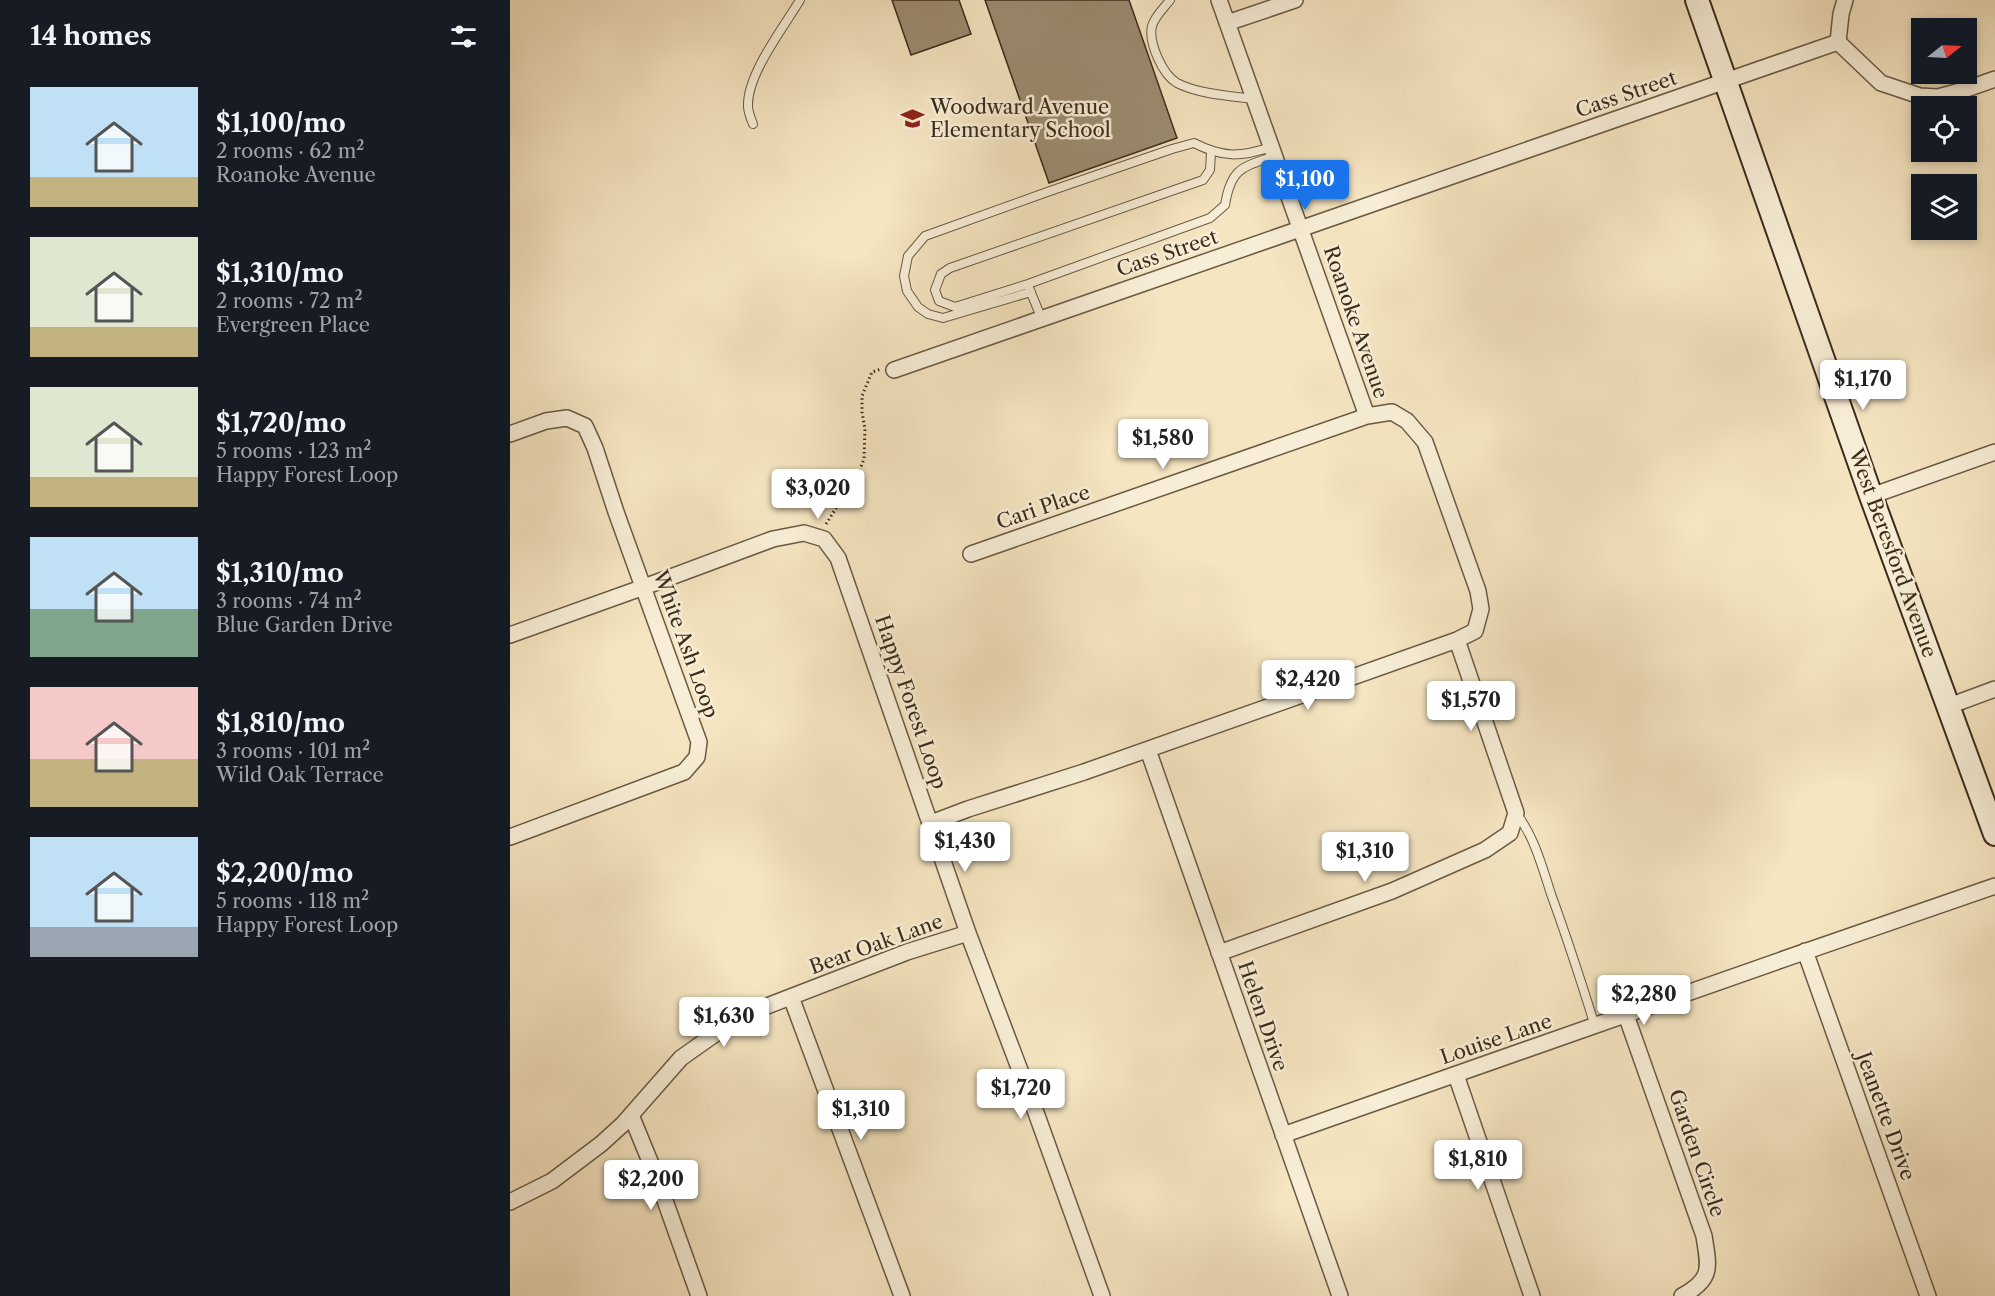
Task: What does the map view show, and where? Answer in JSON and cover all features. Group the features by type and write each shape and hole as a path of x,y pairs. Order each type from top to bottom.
{"street":[{"name":"Roanoke Avenue","path":"1219,0 1367,416 1392,412 1407,421 1425,442 1478,591 1481,609 1475,631 1457,640"},
{"path":"1227,23 1295,0"},
{"name":"West Beresford Avenue","path":"1697,0 1871,496 1995,834"},
{"path":"1845,0 1838,42 1881,83 1920,96 1938,97 1995,79"},
{"name":"Cass Street","path":"894,370 1041,317 1301,230 1838,42"},
{"name":"Cari Place","path":"971,555 1367,416"},
{"name":"White Ash Loop","path":"510,434 546,421 567,418 585,426 595,448 699,742 697,757 684,772 510,837"},
{"path":"1871,496 1995,452"},
{"name":"Happy Forest Loop","path":"510,634 773,539 804,532 824,539 838,558 968,933 1102,1296"},
{"path":"931,824 968,809 1148,750 1457,640 1516,813 1510,833 1485,850 1392,891 1219,953"},
{"path":"1949,706 1995,689"},
{"name":"Helen Drive","path":"1148,750 1340,1296"},
{"name":"Louise Lane","path":"1283,1135 1995,886"},
{"name":"Bear Oak Lane","path":"510,1202 552,1181 601,1144 631,1115 681,1058 754,1011 907,952 968,933"},
{"name":"Jeanette Drive","path":"1804,951 1928,1296"},
{"path":"791,997 902,1296"},
{"name":"Garden Circle","path":"1626,1016 1704,1236 1709,1267 1697,1287 1682,1296"},
{"path":"1456,1075 1532,1296"},
{"path":"631,1115 658,1181 699,1296"}],"lane":[{"path":"753,124 748,108 750,90 759,67 800,0"},
{"path":"1170,0 1152,27 1153,42 1158,58 1176,83 1213,94 1254,99"},
{"path":"1194,143 1211,152 1238,156 1273,151 1234,175 1227,191 1225,205 1210,218 1029,288 943,318 928,314 918,307 907,291 904,276 908,256 925,237 1194,143"},
{"path":"1029,288 955,308 939,301 935,290 941,274 950,268 1203,180 1210,170 1211,152"},
{"path":"1029,288 1041,317"},
{"path":"1516,813 1528,829 1536,850 1580,975 1595,1026"}],"path":[{"path":"826,524 859,472 864,459 865,429 862,396 866,384 872,372 882,369 894,370"}],"building":[{"path":"892,0 959,0 971,34 911,55"},
{"path":"985,0 1129,0 1177,138 1049,183"}],"place":[{"name":"Woodward Avenue Elementary School","path":"912,119"}]}
